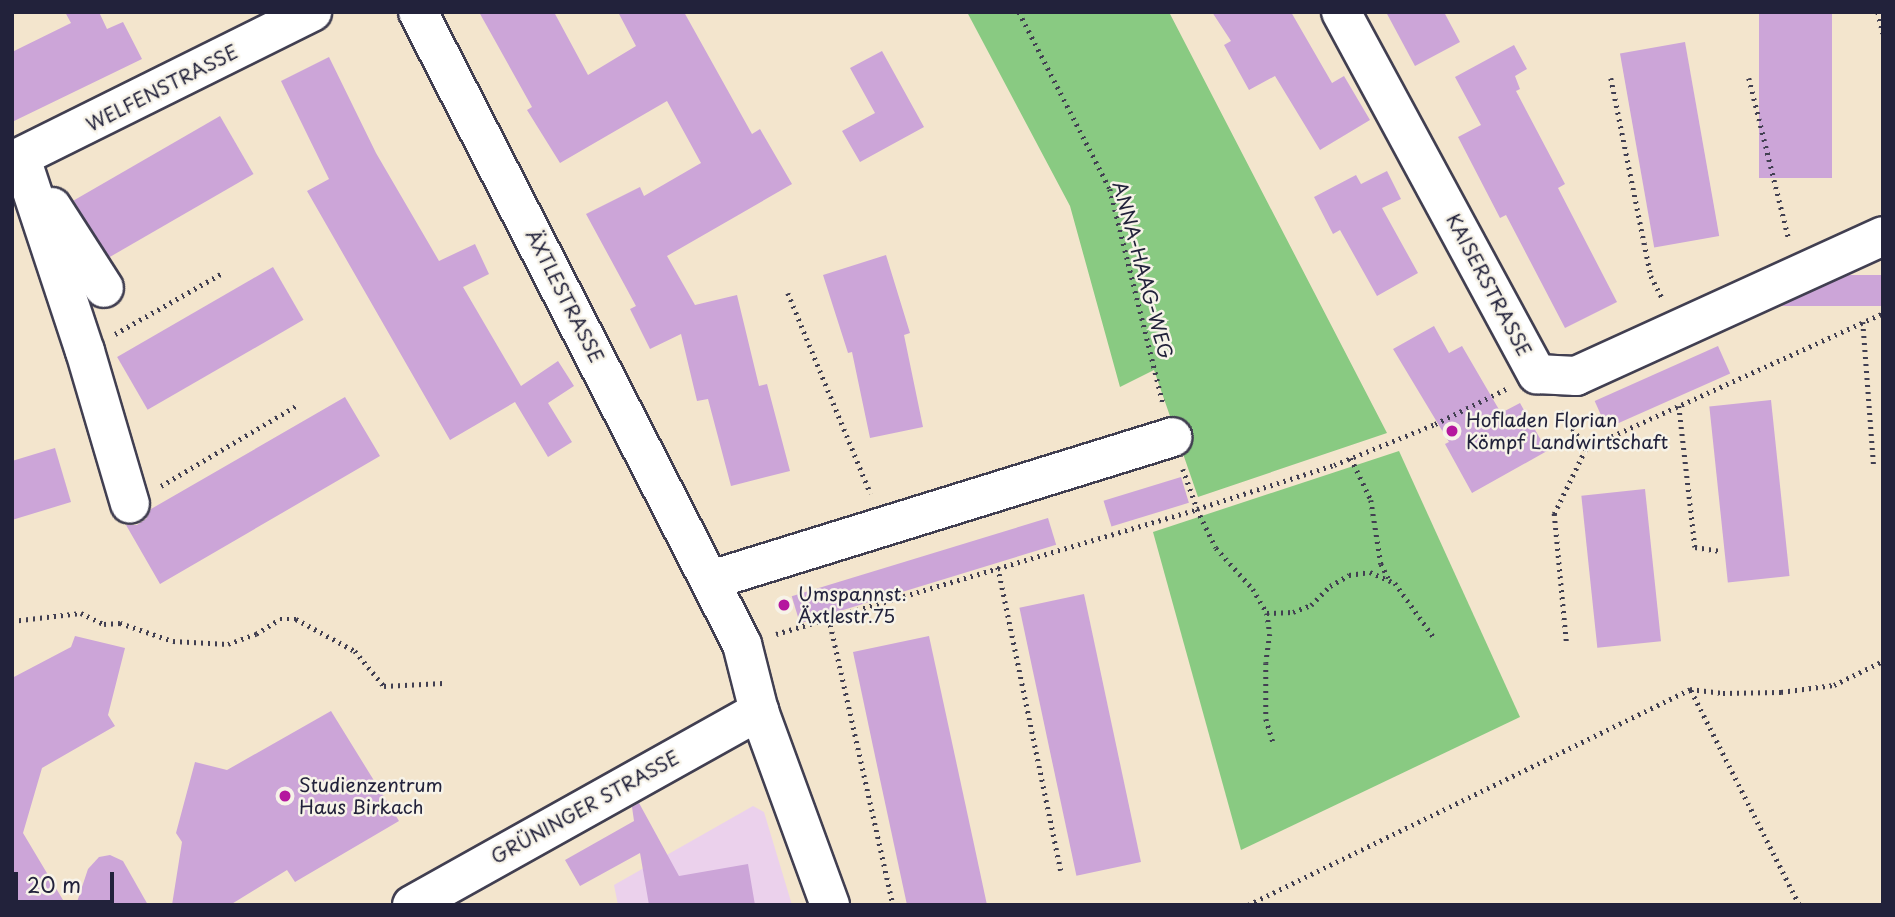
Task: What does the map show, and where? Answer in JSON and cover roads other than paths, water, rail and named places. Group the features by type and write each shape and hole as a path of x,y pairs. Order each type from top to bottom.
{"street":[{"name":"ÄXTLESTRASSE","path":"418,12 742,644 759,711 830,905"},
{"name":"KAISERSTRASSE","path":"1341,12 1536,374 1576,376 1883,236"},
{"name":"WELFENSTRASSE","path":"17,160 297,16"},
{"path":"17,160 104,288"},
{"path":"17,160 85,351 130,504"},
{"path":"711,580 1172,437"},
{"name":"GRÜNINGER STRASSE","path":"412,905 759,711"}],"place":[{"name":"Hofladen Florian Kömpf Landwirtschaft","path":"1452,431"},
{"name":"Umspannst. Äxtlestr.75","path":"784,605"},
{"name":"Studienzentrum Haus Birkach","path":"285,796"}]}
